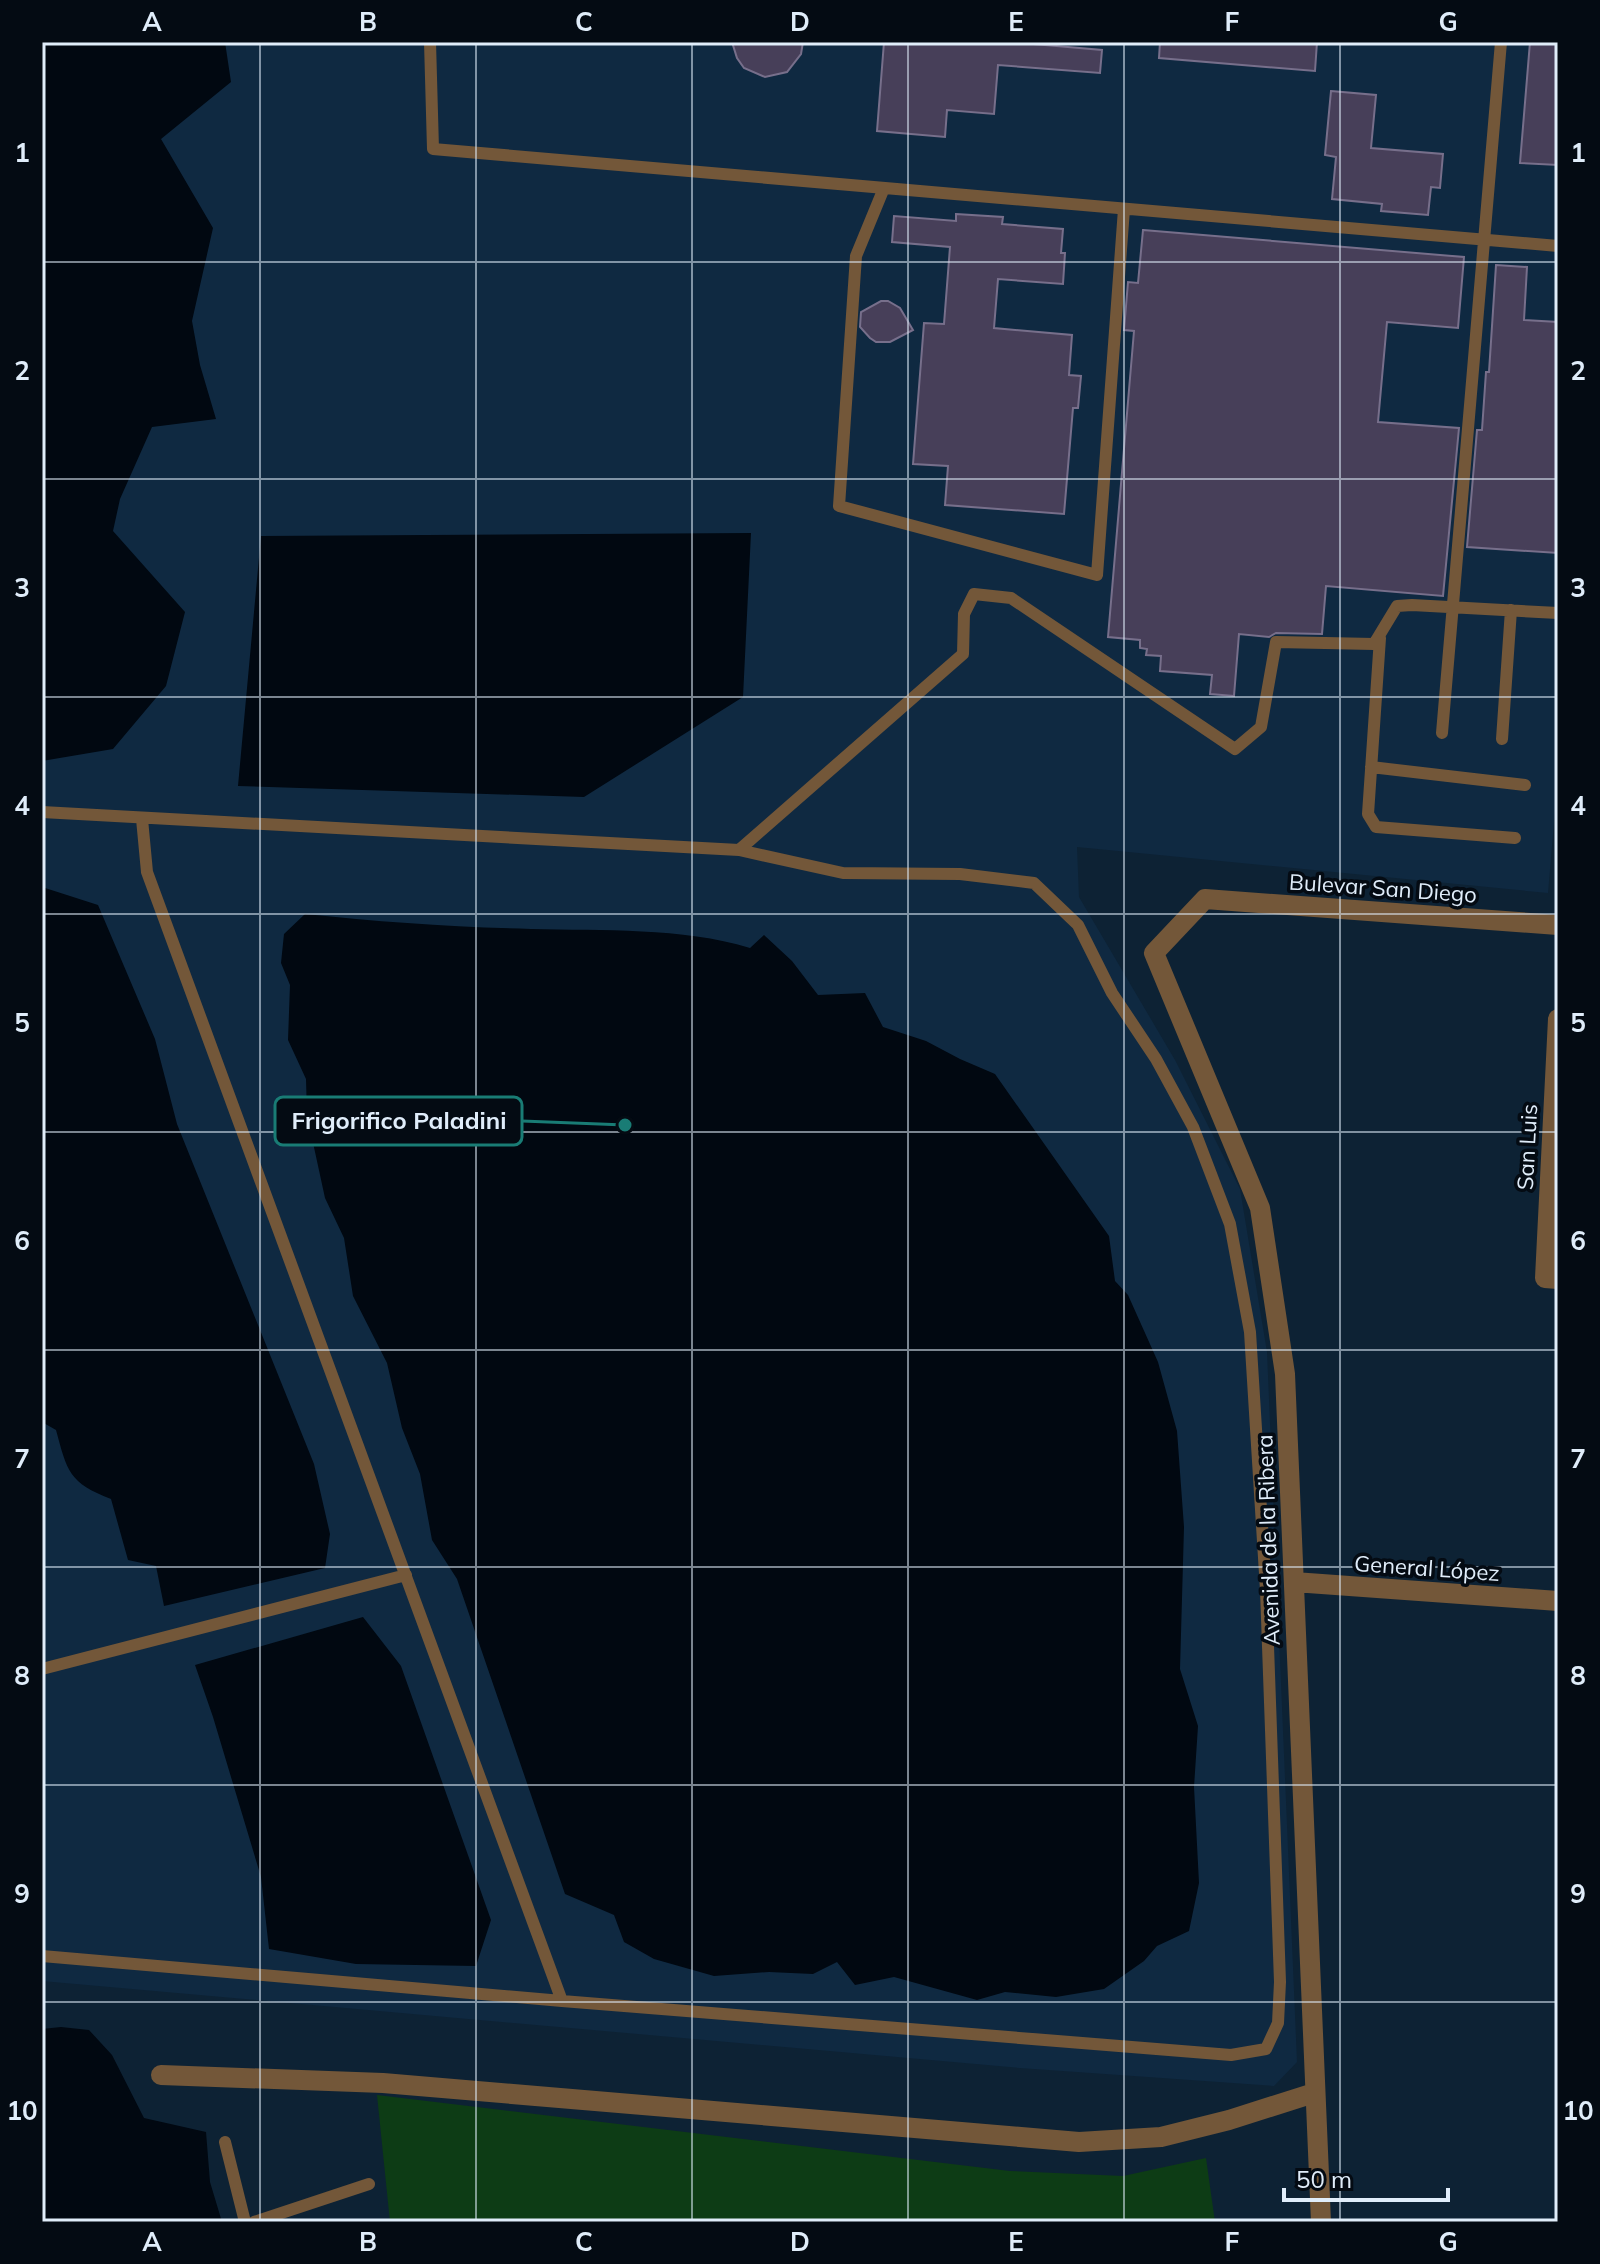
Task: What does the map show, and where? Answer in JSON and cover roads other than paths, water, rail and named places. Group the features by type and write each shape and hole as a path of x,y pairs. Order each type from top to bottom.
{"street":[{"name":"Bulevar San Diego","path":"1205,899 1558,925"},
{"name":"Avenida de la Ribera","path":"1205,899 1154,953 1260,1208 1285,1374 1321,2222"},
{"name":"San Luis","path":"1551,1278 1558,1019"},
{"name":"General López","path":"1294,1582 1558,1601"},
{"path":"161,2075 383,2083 1079,2142 1161,2137 1229,2120 1314,2093"}],"lane":[{"path":"430,42 433,149 1558,246"},
{"path":"1442,733 1501,42"},
{"path":"884,188 856,256 839,506 1097,575 1124,209"},
{"path":"739,850 963,654 964,614 974,594 1011,598 1235,749 1261,727 1276,642 1374,644 1397,606 1558,613"},
{"path":"1502,739 1511,610"},
{"path":"1380,638 1368,814 1376,827 1515,838"},
{"path":"1371,767 1525,785"},
{"path":"42,812 739,850 843,873 960,874 1034,883 1078,925 1112,993 1156,1059 1193,1127 1230,1224 1250,1332 1266,1590 1280,1982 1278,2023 1266,2049 1231,2055 42,1956"},
{"path":"142,819 147,872 562,2001"},
{"path":"42,1669 406,1575"},
{"path":"225,2142 245,2222"},
{"path":"254,2222 369,2184"}],"place":[{"name":"Frigorifico Paladini","path":"625,1125"}]}
